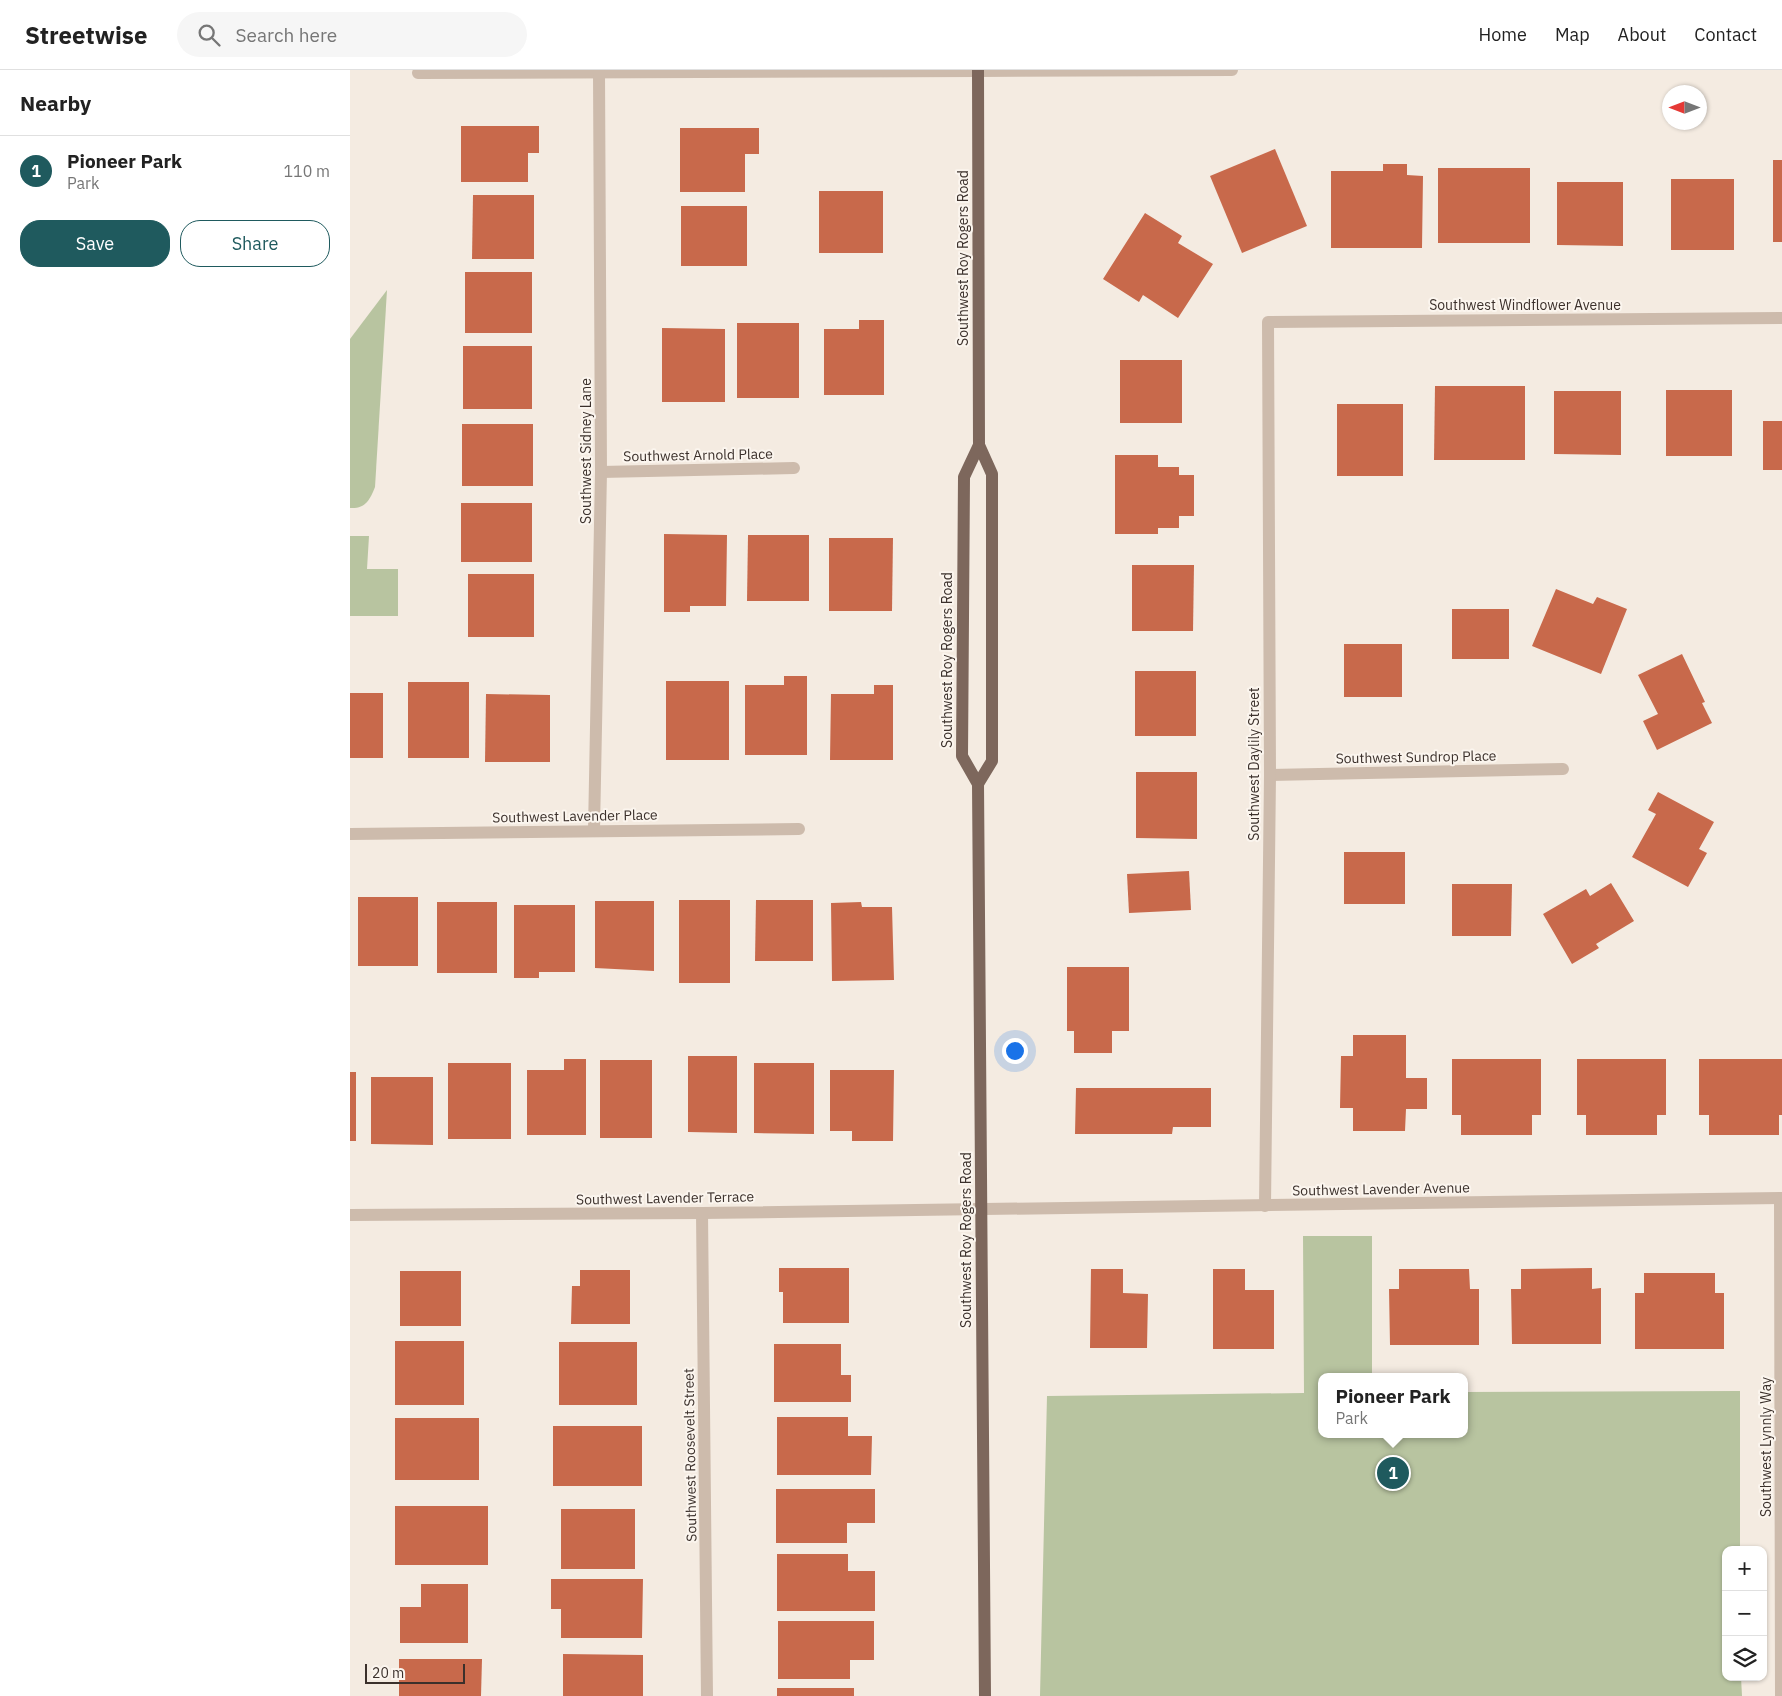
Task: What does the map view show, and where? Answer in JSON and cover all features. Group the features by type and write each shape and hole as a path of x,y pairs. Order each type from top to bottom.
{"main road":[{"name":"Southwest Roy Rogers Road","path":"978,70 979,445 992,474 992,761 978,784"},
{"name":"Southwest Roy Rogers Road","path":"979,445 964,477 961,615 962,756 978,784 985,1696"}],"street":[{"path":"418,73 1232,70"},
{"name":"Southwest Sidney Lane","path":"594,830 601,472 599,72"},
{"name":"Southwest Windflower Avenue","path":"1268,322 1782,318"},
{"name":"Southwest Daylily Street","path":"1265,1206 1270,774 1268,322"},
{"name":"Southwest Arnold Place","path":"601,472 794,468"},
{"name":"Southwest Sundrop Place","path":"1270,774 1563,770"},
{"name":"Southwest Lavender Place","path":"350,834 799,829"},
{"name":"Southwest Lavender Avenue","path":"980,1208 1265,1206 1781,1198"},
{"name":"Southwest Lynnly Way","path":"1781,1198 1781,1696"},
{"name":"Southwest Lavender Terrace","path":"350,1215 702,1213 980,1208"},
{"name":"Southwest Roosevelt Street","path":"702,1213 707,1696"}],"green space":[{"path":"387,290 375,487 366,503 360,507 350,508 350,339"},
{"path":"350,536 369,536 367,569 398,569 398,616 350,616"},
{"path":"1303,1236 1372,1236 1372,1373 1318,1373 1318,1438 1468,1438 1468,1392 1740,1391 1740,1546 1722,1546 1722,1681 1741,1681 1742,1696 1040,1696 1047,1396 1304,1393"}],"building":[{"path":"461,126 539,126 539,153 528,153 528,182 461,182"},
{"path":"680,128 759,128 759,154 745,154 745,192 680,192"},
{"path":"1275,149 1307,226 1242,253 1210,176"},
{"path":"1773,160 1782,160 1782,242 1773,242"},
{"path":"1383,164 1407,164 1407,175 1423,176 1422,248 1331,248 1331,171 1383,171"},
{"path":"1438,168 1530,168 1530,243 1438,243"},
{"path":"1671,179 1734,179 1734,250 1671,250"},
{"path":"1557,182 1623,182 1623,246 1557,245"},
{"path":"819,191 883,191 883,253 819,253"},
{"path":"473,195 534,195 534,259 472,259"},
{"path":"681,206 747,206 747,266 681,266"},
{"path":"1145,213 1182,236 1178,243 1213,264 1178,318 1143,295 1139,302 1103,279"},
{"path":"465,272 532,272 532,333 465,333"},
{"path":"859,320 884,320 884,395 824,395 824,329 859,329"},
{"path":"737,323 799,323 799,398 737,398"},
{"path":"662,328 725,329 725,402 662,402"},
{"path":"463,346 532,346 532,409 463,409"},
{"path":"1120,360 1182,360 1182,423 1120,423"},
{"path":"1435,386 1525,386 1525,460 1434,460"},
{"path":"1666,390 1732,390 1732,456 1666,456"},
{"path":"1554,391 1621,391 1621,455 1554,454"},
{"path":"1337,404 1403,404 1403,476 1337,476"},
{"path":"1763,421 1782,421 1782,470 1763,470"},
{"path":"462,424 533,424 533,486 462,486"},
{"path":"1115,455 1158,455 1158,467 1179,467 1179,475 1194,475 1194,516 1179,516 1179,528 1158,528 1158,534 1115,534"},
{"path":"461,503 532,503 532,562 461,562"},
{"path":"664,534 727,535 726,606 690,606 690,612 664,612"},
{"path":"748,535 809,535 809,601 747,601"},
{"path":"829,538 893,538 892,611 829,611"},
{"path":"1132,565 1194,565 1193,631 1132,631"},
{"path":"468,574 534,574 534,637 468,637"},
{"path":"1556,589 1593,604 1597,597 1627,609 1601,674 1532,646"},
{"path":"1452,609 1509,609 1509,659 1452,659"},
{"path":"1344,644 1402,644 1402,697 1344,697"},
{"path":"1682,654 1705,702 1702,703 1712,723 1657,750 1643,721 1658,714 1638,675"},
{"path":"1135,671 1196,671 1196,736 1135,736"},
{"path":"784,676 807,676 807,755 745,755 745,685 784,685"},
{"path":"666,681 729,681 729,760 666,760"},
{"path":"408,682 469,682 469,758 408,758"},
{"path":"874,685 893,685 893,760 830,760 831,694 874,694"},
{"path":"350,693 383,693 383,758 350,758"},
{"path":"486,694 550,695 550,762 485,762"},
{"path":"1136,772 1197,772 1197,839 1136,838"},
{"path":"1658,792 1714,822 1699,849 1707,853 1688,887 1632,857 1656,814 1648,810"},
{"path":"1344,852 1405,852 1405,904 1344,904"},
{"path":"1189,871 1191,910 1129,913 1127,874"},
{"path":"1611,883 1634,921 1596,944 1599,948 1572,964 1543,914 1586,889 1590,896"},
{"path":"1452,884 1512,884 1511,936 1452,936"},
{"path":"358,897 418,897 418,966 358,966"},
{"path":"679,900 730,900 730,983 679,983"},
{"path":"756,900 813,900 813,961 755,961"},
{"path":"595,901 654,901 654,971 595,968"},
{"path":"437,902 497,902 497,973 437,973"},
{"path":"861,902 862,907 892,907 894,980 832,981 831,903"},
{"path":"514,905 575,905 575,972 539,972 539,978 514,978"},
{"path":"1067,967 1129,967 1129,1031 1112,1031 1112,1053 1074,1053 1074,1031 1067,1031"},
{"path":"1353,1035 1406,1035 1406,1078 1427,1078 1427,1109 1406,1109 1405,1131 1353,1131 1353,1108 1340,1108 1341,1056 1353,1056"},
{"path":"688,1056 737,1056 737,1133 688,1132"},
{"path":"564,1059 586,1059 586,1135 527,1135 527,1070 564,1070"},
{"path":"1452,1059 1541,1059 1541,1115 1532,1115 1532,1135 1461,1135 1461,1115 1452,1115"},
{"path":"1577,1059 1666,1059 1666,1115 1657,1115 1657,1135 1586,1135 1586,1115 1577,1115"},
{"path":"1699,1059 1782,1059 1782,1115 1779,1115 1779,1135 1709,1135 1709,1115 1699,1115"},
{"path":"600,1060 652,1060 652,1138 600,1138"},
{"path":"448,1063 511,1063 511,1139 448,1139"},
{"path":"754,1063 814,1063 814,1134 754,1133"},
{"path":"830,1070 894,1070 893,1141 852,1141 852,1131 830,1131"},
{"path":"350,1072 356,1072 356,1141 350,1141"},
{"path":"371,1077 433,1077 433,1145 371,1144"},
{"path":"1076,1088 1211,1088 1211,1127 1173,1127 1172,1134 1075,1134"},
{"path":"779,1268 849,1268 849,1323 783,1323 783,1292 779,1292"},
{"path":"1592,1268 1592,1289 1601,1288 1601,1344 1512,1344 1511,1289 1521,1289 1521,1269"},
{"path":"1091,1269 1123,1269 1123,1293 1148,1294 1147,1348 1090,1348"},
{"path":"1213,1269 1245,1269 1245,1290 1274,1290 1274,1349 1213,1349"},
{"path":"1399,1269 1469,1269 1470,1289 1479,1289 1479,1345 1390,1345 1389,1289 1399,1289"},
{"path":"580,1270 630,1270 630,1324 571,1324 572,1286 580,1286"},
{"path":"400,1271 461,1271 461,1326 400,1326"},
{"path":"1644,1273 1715,1273 1715,1293 1724,1293 1724,1349 1635,1349 1635,1293 1644,1293"},
{"path":"395,1341 464,1341 464,1405 395,1405"},
{"path":"559,1342 637,1342 637,1405 559,1405"},
{"path":"774,1344 841,1344 841,1375 851,1375 851,1402 774,1402"},
{"path":"777,1417 848,1417 848,1436 872,1436 871,1475 777,1475"},
{"path":"395,1418 479,1418 479,1480 395,1480"},
{"path":"553,1426 642,1426 642,1486 553,1486"},
{"path":"776,1489 875,1489 875,1523 847,1523 847,1543 776,1543"},
{"path":"395,1506 488,1506 488,1565 395,1565"},
{"path":"561,1509 635,1509 635,1569 561,1569"},
{"path":"777,1554 848,1554 848,1571 875,1571 875,1611 777,1611"},
{"path":"551,1579 643,1579 642,1638 561,1638 561,1609 551,1609"},
{"path":"421,1584 468,1584 468,1643 400,1643 400,1607 421,1607"},
{"path":"778,1621 874,1621 874,1660 850,1660 850,1679 778,1679"},
{"path":"563,1654 643,1655 643,1696 563,1696"},
{"path":"399,1659 482,1659 481,1696 399,1696"},
{"path":"777,1688 854,1688 854,1696 777,1696"}],"place":[{"name":"Pioneer Park","path":"1393,1473"}]}
